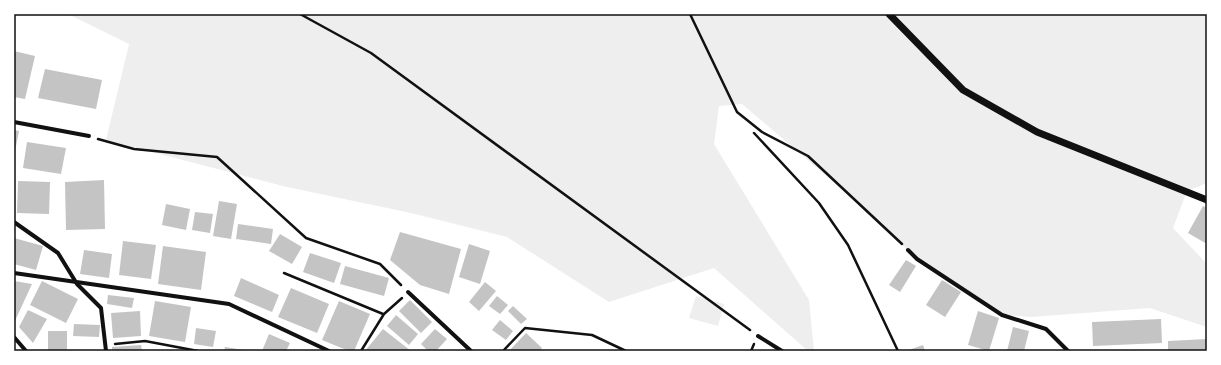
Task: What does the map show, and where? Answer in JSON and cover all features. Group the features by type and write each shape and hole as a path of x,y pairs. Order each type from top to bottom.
{"street":[{"path":"889,14 963,90 1037,132 1207,200"},
{"path":"14,122 89,136"},
{"path":"14,222 58,253 77,284 101,308 106,351"},
{"path":"908,250 917,259 1002,315 1046,329 1068,351"},
{"path":"14,273 77,284 229,304 328,351"},
{"path":"408,292 471,351"},
{"path":"758,336 782,351"},
{"path":"14,337 26,351"}],"path":[{"path":"300,14 371,53 758,336"},
{"path":"690,14 737,112 762,132 808,156 908,250"},
{"path":"754,133 819,203 848,245 898,351"},
{"path":"89,136 134,149 217,157 306,238 380,264 408,292 384,314 361,351"},
{"path":"284,273 384,314"},
{"path":"503,351 525,328 592,335 626,351"},
{"path":"105,344 145,341 198,351"}],"shaded area":[{"path":"68,14 1207,14 1207,183 1187,191 1173,228 1207,264 1207,327 1150,308 1031,317 1002,315 917,259 864,208 742,104 719,106 714,144 809,300 814,351 808,351 714,268 609,302 507,237 411,213 287,187 106,140 129,44"},
{"path":"696,296 724,304 718,326 689,318"}],"building":[{"path":"14,51 35,56 25,99 14,97"},
{"path":"45,69 102,80 96,109 38,98"},
{"path":"14,130 19,131 15,151 14,151"},
{"path":"27,142 66,148 61,174 23,168"},
{"path":"104,180 105,229 66,230 65,182"},
{"path":"18,181 50,182 49,214 17,213"},
{"path":"219,201 237,204 231,239 213,236"},
{"path":"166,204 190,209 186,230 162,225"},
{"path":"1203,206 1207,208 1207,244 1188,233"},
{"path":"195,212 213,214 210,233 192,230"},
{"path":"238,224 273,229 271,244 236,239"},
{"path":"400,232 461,249 449,294 420,285 390,260"},
{"path":"280,234 302,247 292,264 269,251"},
{"path":"14,238 43,246 36,270 14,264"},
{"path":"123,241 156,245 151,279 119,275"},
{"path":"469,244 490,251 480,284 459,277"},
{"path":"163,246 206,252 201,290 158,284"},
{"path":"84,250 112,254 109,278 80,274"},
{"path":"310,253 341,263 334,283 303,272"},
{"path":"906,260 916,266 900,292 889,285"},
{"path":"345,266 389,278 384,296 340,284"},
{"path":"241,278 279,295 272,312 234,296"},
{"path":"942,280 961,292 945,317 926,305"},
{"path":"14,281 32,284 14,323"},
{"path":"42,281 78,299 66,323 30,305"},
{"path":"485,282 496,291 479,311 469,302"},
{"path":"291,288 329,304 317,333 278,317"},
{"path":"108,295 134,298 132,308 107,304"},
{"path":"497,296 508,305 500,314 489,306"},
{"path":"410,300 432,322 421,333 399,311"},
{"path":"155,301 191,307 185,342 149,336"},
{"path":"339,301 370,314 354,351 349,351 322,340"},
{"path":"513,306 527,319 521,324 508,311"},
{"path":"28,310 47,319 33,343 19,327"},
{"path":"140,311 141,336 113,338 111,313"},
{"path":"978,311 999,318 989,351 968,345"},
{"path":"396,315 418,334 409,345 387,326"},
{"path":"1161,319 1162,343 1093,346 1092,322"},
{"path":"500,320 513,331 506,340 492,330"},
{"path":"74,324 100,325 99,337 73,336"},
{"path":"1013,327 1029,331 1024,351 1007,351"},
{"path":"196,328 216,331 213,347 194,344"},
{"path":"383,329 411,351 365,351"},
{"path":"435,329 447,339 436,351 428,351 421,344"},
{"path":"48,331 67,331 67,351 48,351"},
{"path":"526,333 542,348 540,351 509,351"},
{"path":"269,334 290,343 286,351 262,351"},
{"path":"1207,339 1207,351 1168,351 1168,341"},
{"path":"141,345 142,351 112,351 112,347"},
{"path":"923,345 925,351 906,351"},
{"path":"225,347 244,350 244,351 224,351"}]}
